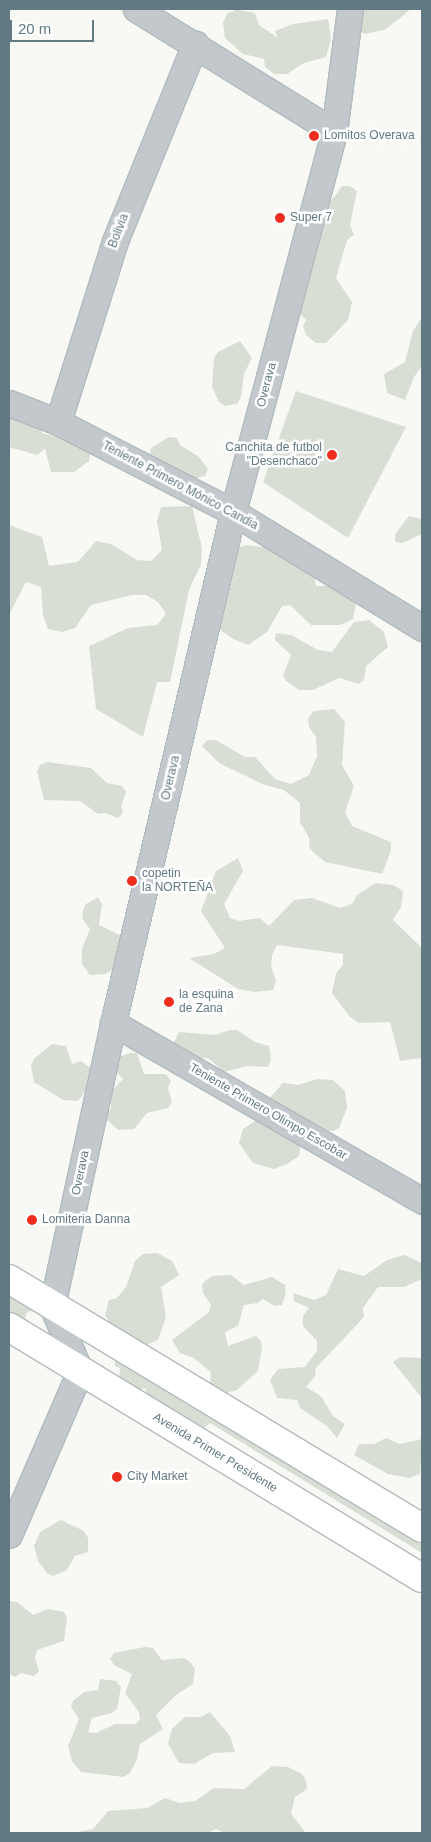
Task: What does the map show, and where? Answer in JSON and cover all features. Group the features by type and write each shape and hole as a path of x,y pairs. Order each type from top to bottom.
{"main road":[{"path":"9,1279 422,1528"},
{"name":"Avenida Primer Presidente","path":"9,1327 422,1578"}],"street":[{"path":"136,9 334,132"},
{"name":"Overava","path":"52,1306 113,1023 233,512 334,132 350,9"},
{"name":"Bolivia","path":"58,422 115,242 195,44"},
{"name":"Teniente Primero Mónico Candia","path":"9,403 58,422 233,512 422,628"},
{"name":"Teniente Primero Olimpo Escobar","path":"113,1023 422,1201"},
{"path":"9,1535 80,1371 52,1306"}],"shaded area":[{"path":"233,9 255,13 259,25 278,38 275,31 293,24 328,19 331,39 326,57 304,63 287,74 274,74 265,67 264,59 243,54 225,38 223,23 227,13 235,11"},
{"path":"341,9 411,9 386,29 366,34 353,29"},
{"path":"342,186 350,186 357,191 350,225 354,235 347,240 336,278 352,302 348,320 326,343 316,343 306,335 303,326 306,320 299,313 307,262 316,249 319,218"},
{"path":"420,320 422,321 422,366 414,377 405,400 387,393 384,374 405,362 413,331"},
{"path":"240,341 252,358 244,374 241,397 237,404 225,406 219,402 212,387 214,358 218,352"},
{"name":"Canchita de futbol \"Desenchaco\"","path":"296,391 406,427 348,538 263,482"},
{"path":"9,399 36,415 42,433 61,438 81,437 91,450 89,461 74,472 51,472 45,449 37,455 9,447"},
{"path":"169,437 177,438 180,445 199,457 208,469 205,476 190,480 149,462 151,448"},
{"path":"192,506 202,548 201,564 189,590 170,682 157,682 143,737 96,709 89,646 128,628 157,625 166,614 158,602 146,595 132,595 91,605 75,628 62,632 48,629 43,615 41,587 26,582 9,615 9,525 42,537 49,566 78,562 96,541 111,544 137,560 151,561 162,550 157,521 161,507"},
{"path":"409,516 422,519 422,534 402,543 395,542 395,534"},
{"path":"247,545 292,551 313,571 316,586 331,586 351,598 356,604 353,619 340,625 311,625 290,605 282,606 267,632 248,645 233,639 213,625 202,597 202,589 204,581 232,549"},
{"path":"369,620 384,632 388,647 366,666 364,680 359,684 339,678 313,690 299,690 286,681 283,675 291,655 275,640 276,633 291,635 318,650 332,652 354,622"},
{"path":"334,709 345,722 342,765 354,786 345,812 352,826 391,842 391,851 382,874 325,862 310,849 309,838 300,822 300,803 284,790 262,784 219,763 202,746 207,740 216,740 245,757 255,757 275,779 291,784 309,775 317,756 316,737 309,727 308,718 314,711"},
{"path":"47,762 91,768 107,783 122,786 126,792 121,806 123,813 118,818 105,813 98,814 80,801 44,800 37,772 40,765"},
{"path":"238,858 243,871 224,904 230,918 239,921 260,918 269,926 294,900 312,898 340,908 352,904 357,895 376,883 393,885 403,891 401,907 393,920 422,948 422,1058 400,1061 390,1022 359,1023 350,1017 332,993 336,973 343,965 343,954 277,945 272,955 271,966 276,981 273,990 255,992 238,989 189,958 214,954 225,948 201,911 216,871"},
{"path":"98,897 102,904 99,925 126,938 124,964 105,974 90,975 82,964 82,949 90,929 82,918 86,904"},
{"path":"230,1030 237,1030 255,1042 269,1046 271,1060 268,1067 247,1066 224,1072 208,1058 187,1059 172,1046 179,1032 215,1035"},
{"path":"52,1044 66,1046 72,1064 81,1061 93,1070 90,1085 78,1101 63,1100 34,1082 31,1066 34,1059"},
{"path":"130,1053 137,1053 144,1074 166,1074 171,1081 168,1088 172,1102 168,1108 147,1113 134,1129 118,1130 103,1116 111,1109 111,1091 123,1079 114,1070 112,1059"},
{"path":"317,1079 333,1080 345,1091 347,1108 339,1128 333,1131 318,1130 301,1142 299,1156 287,1164 274,1169 253,1163 239,1143 243,1129 255,1121 270,1119 269,1099 283,1083 298,1085"},
{"path":"157,1253 172,1261 179,1275 161,1287 166,1317 158,1340 141,1347 119,1338 105,1315 109,1300 117,1298 126,1287 135,1261 143,1254"},
{"path":"404,1255 422,1263 422,1279 404,1287 378,1287 363,1308 364,1317 315,1369 316,1375 306,1387 321,1396 333,1416 345,1424 337,1438 327,1426 300,1408 297,1400 277,1398 270,1380 278,1369 305,1367 317,1351 317,1341 303,1326 303,1316 309,1308 294,1301 293,1293 314,1300 326,1295 338,1269 364,1276 387,1260"},
{"path":"231,1275 244,1285 272,1277 285,1285 286,1292 282,1305 275,1306 263,1299 258,1303 244,1305 238,1326 225,1332 228,1346 256,1336 261,1341 262,1348 258,1371 237,1390 222,1394 210,1386 211,1372 194,1358 180,1353 172,1340 209,1312 211,1305 203,1293 202,1285 206,1280 213,1276"},
{"path":"9,1285 38,1309 27,1312 25,1318 9,1326"},
{"path":"400,1357 422,1358 422,1398 393,1362"},
{"path":"115,1359 422,1538 422,1553 210,1423 200,1431 149,1401 145,1388 131,1391 119,1382 120,1368 115,1366"},
{"path":"386,1438 400,1444 422,1439 420,1474 409,1478 388,1474 354,1455 359,1444 374,1444"},
{"path":"61,1520 84,1531 88,1538 88,1552 75,1556 67,1570 53,1576 47,1573 38,1561 34,1546 40,1532"},
{"path":"9,1601 17,1602 33,1615 48,1609 64,1612 67,1618 64,1641 37,1650 35,1658 39,1671 34,1676 21,1673 15,1677 9,1674"},
{"path":"145,1647 153,1648 162,1660 184,1658 190,1662 195,1669 193,1684 176,1695 156,1715 163,1729 140,1744 137,1759 130,1773 124,1777 81,1772 72,1761 68,1746 79,1719 71,1707 73,1701 84,1692 98,1690 100,1679 116,1681 121,1687 117,1709 112,1713 92,1718 88,1732 96,1733 115,1724 136,1724 140,1719 139,1712 125,1693 132,1674 114,1665 110,1659 114,1653"},
{"path":"210,1712 230,1736 235,1752 213,1753 194,1764 179,1763 168,1744 172,1729 185,1717 201,1717"},
{"path":"272,1766 288,1767 302,1774 306,1781 307,1789 295,1797 291,1814 306,1833 224,1833 216,1829 208,1833 73,1833 93,1829 108,1811 147,1808 165,1798 180,1803 195,1801 214,1788 244,1789"}],"place":[{"name":"Lomitos Overava","path":"314,136"},
{"name":"Super 7","path":"280,218"},
{"name":"Canchita de futbol \"Desenchaco\"","path":"332,455"},
{"name":"copetin la NORTEÑA","path":"132,881"},
{"name":"la esquina de Zana","path":"169,1002"},
{"name":"Lomiteria Danna","path":"32,1220"},
{"name":"City Market","path":"117,1477"}]}
